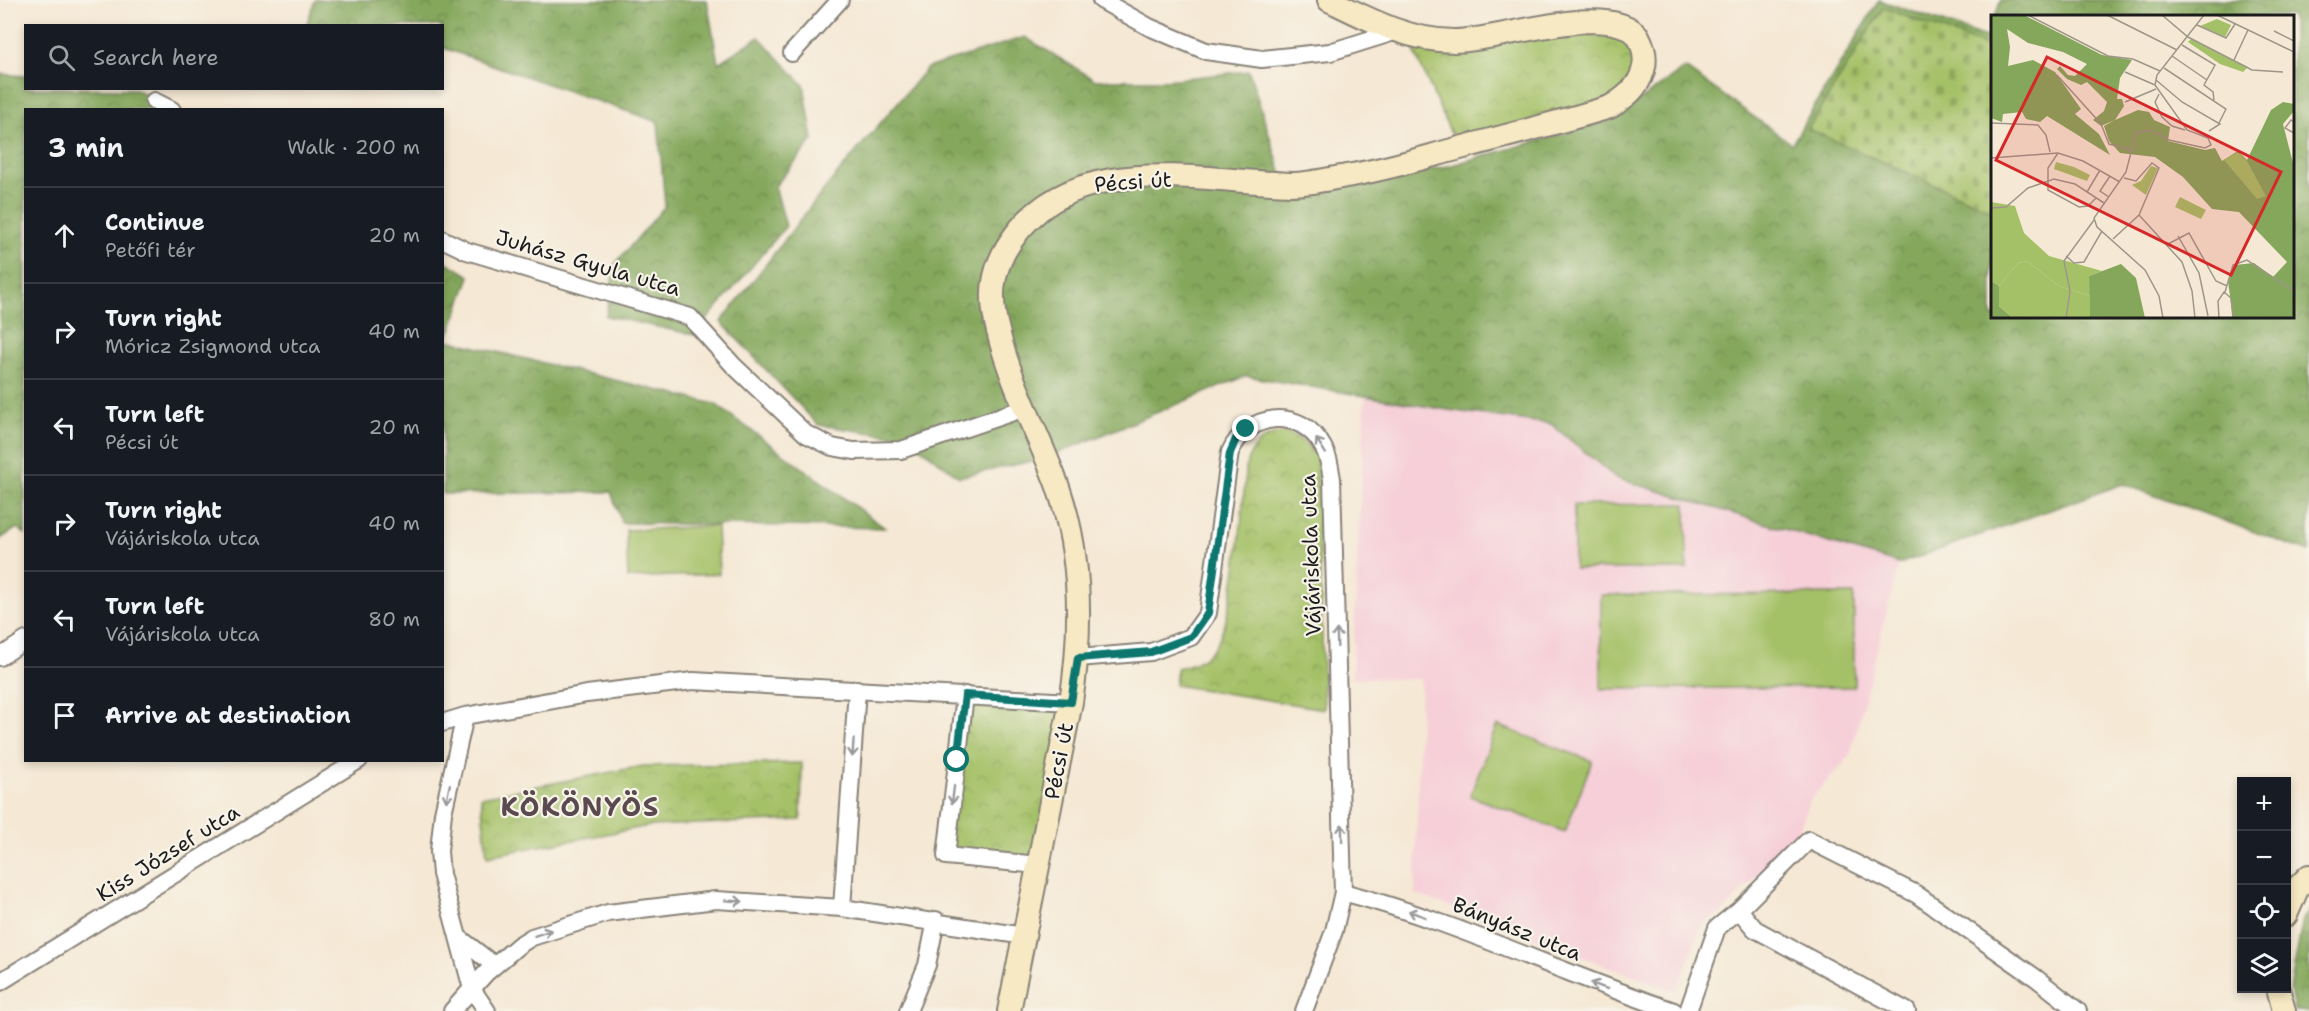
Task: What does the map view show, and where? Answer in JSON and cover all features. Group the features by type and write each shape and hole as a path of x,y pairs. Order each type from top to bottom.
{"main road":[{"name":"Pécsi út","path":"1009,1011 1071,702 1078,658 1079,602 1073,546 1066,511 1025,408 993,310 991,293 995,272 1005,249 1028,219 1050,202 1075,188 1101,180 1143,177 1295,184 1381,170 1610,107 1625,98 1638,83 1644,70 1645,54 1635,30 1620,17 1597,11 1573,14 1472,39 1454,41 1397,31 1329,0"},
{"path":"2291,903 2298,887 2309,876"},
{"path":"2279,993 2284,1011"}],"street":[{"path":"792,53 840,0"},
{"path":"1101,0 1149,27 1206,51 1262,59 1330,52 1397,31"},
{"path":"154,102 168,108"},
{"name":"Juhász Gyula utca","path":"444,240 467,251 690,317 734,365 806,434 832,447 854,451 901,450 1025,408"},
{"name":"Vájáriskola utca","path":"1078,658 1151,652 1191,637 1208,613 1230,453 1236,439 1246,429 1271,419 1304,426 1323,445 1332,478 1343,892 1335,931 1304,1011"},
{"path":"0,657 24,641"},
{"path":"444,722 465,716 587,694 693,681 1071,702"},
{"path":"842,908 857,689"},
{"path":"965,695 946,856 1038,865"},
{"path":"465,716 443,813 439,851 441,874 472,989 487,1011"},
{"name":"Kiss József utca","path":"0,982 356,762"},
{"path":"1688,1011 1717,928 1739,910 1809,840 1916,894 2036,978 2078,1011"},
{"name":"Bányász utca","path":"1343,892 1415,913 1598,986 1674,1011"},
{"path":"452,1011 494,965 532,937 608,913 716,900 842,908 936,920 1025,936"},
{"path":"1739,910 1755,929 1907,1011"},
{"path":"908,1011 927,965 936,920"},
{"path":"458,937 494,965"}],"shaded area":[{"path":"1365,396 1551,424 1617,478 1899,564 1850,756 1810,800 1799,830 1722,913 1706,921 1700,929 1676,992 1415,894 1421,679 1352,678"}],"green space":[{"path":"315,0 707,0 718,63 759,37 804,85 813,140 775,186 786,226 694,335 606,316 615,264 665,206 658,122 444,48 444,24 307,24"},
{"path":"1879,0 1988,38 1991,28 1991,318 2294,318 2294,15 1995,15 2001,0 2309,0 2309,552 2123,484 1899,564 1616,478 1551,424 1448,410 1246,376 1046,458 959,477 908,438 818,425 721,322 822,192 927,68 1025,37 1095,80 1167,80 1249,71 1288,194 1353,185 1448,166 1612,120 1685,68 1792,144"},
{"path":"1883,8 1991,48 1991,210 1808,129"},
{"path":"1597,11 1645,54 1610,107 1458,149 1406,33 1438,39"},
{"path":"0,74 24,76 24,90 137,90 171,108 24,108 24,533 17,528 0,539"},
{"path":"444,261 470,276 447,340 715,404 885,528 622,523 611,492 444,494"},
{"path":"1285,432 1303,442 1317,458 1324,709 1175,685 1177,668 1203,658 1215,646 1229,609 1247,461 1262,441 1272,435"},
{"path":"1686,504 1687,569 1574,569 1574,505"},
{"path":"717,526 719,574 628,578 626,530"},
{"path":"1854,594 1854,687 1601,689 1601,595"},
{"path":"965,695 1071,702 1038,865 946,856"},
{"path":"1497,725 1592,761 1565,832 1470,796"},
{"path":"802,763 801,820 649,826 487,856 481,797 643,766"},
{"path":"2309,911 2309,1011 2294,1011 2291,984 2303,919"}],"district":[{"name":"KÖKÖNYÖS","path":"580,806"}],"route":[{"path":"957,760 965,695 1071,702 1078,658 1151,652 1178,644 1191,637 1208,613 1230,453 1236,439 1246,429"}]}
